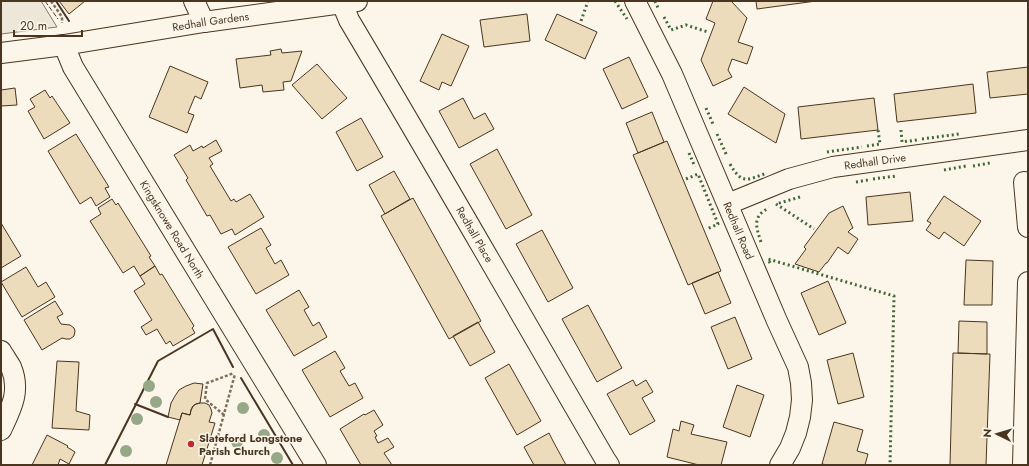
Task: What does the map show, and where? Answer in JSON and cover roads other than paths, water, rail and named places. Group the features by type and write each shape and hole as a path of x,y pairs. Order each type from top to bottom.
{"street":[{"path":"194,1 204,22"},
{"name":"Redhall Road","path":"635,1 672,74 798,367 802,394 800,417 790,448 780,465"},
{"name":"Redhall Gardens","path":"64,46 204,22 350,2"},
{"name":"Redhall Place","path":"350,2 349,20 413,127 604,460 609,465"},
{"path":"1,53 64,46"},
{"name":"Kingsknowe Road North","path":"64,46 73,67 316,465"},
{"name":"Redhall Drive","path":"728,204 789,179 833,167 1022,146"},
{"path":"1024,182 1028,227"},
{"path":"1023,465 1028,282"},
{"path":"1,351 10,367 14,377 15,386 15,397 1,430"}],"place":[{"name":"Slateford Longstone Parish Church","path":"191,444"}]}
